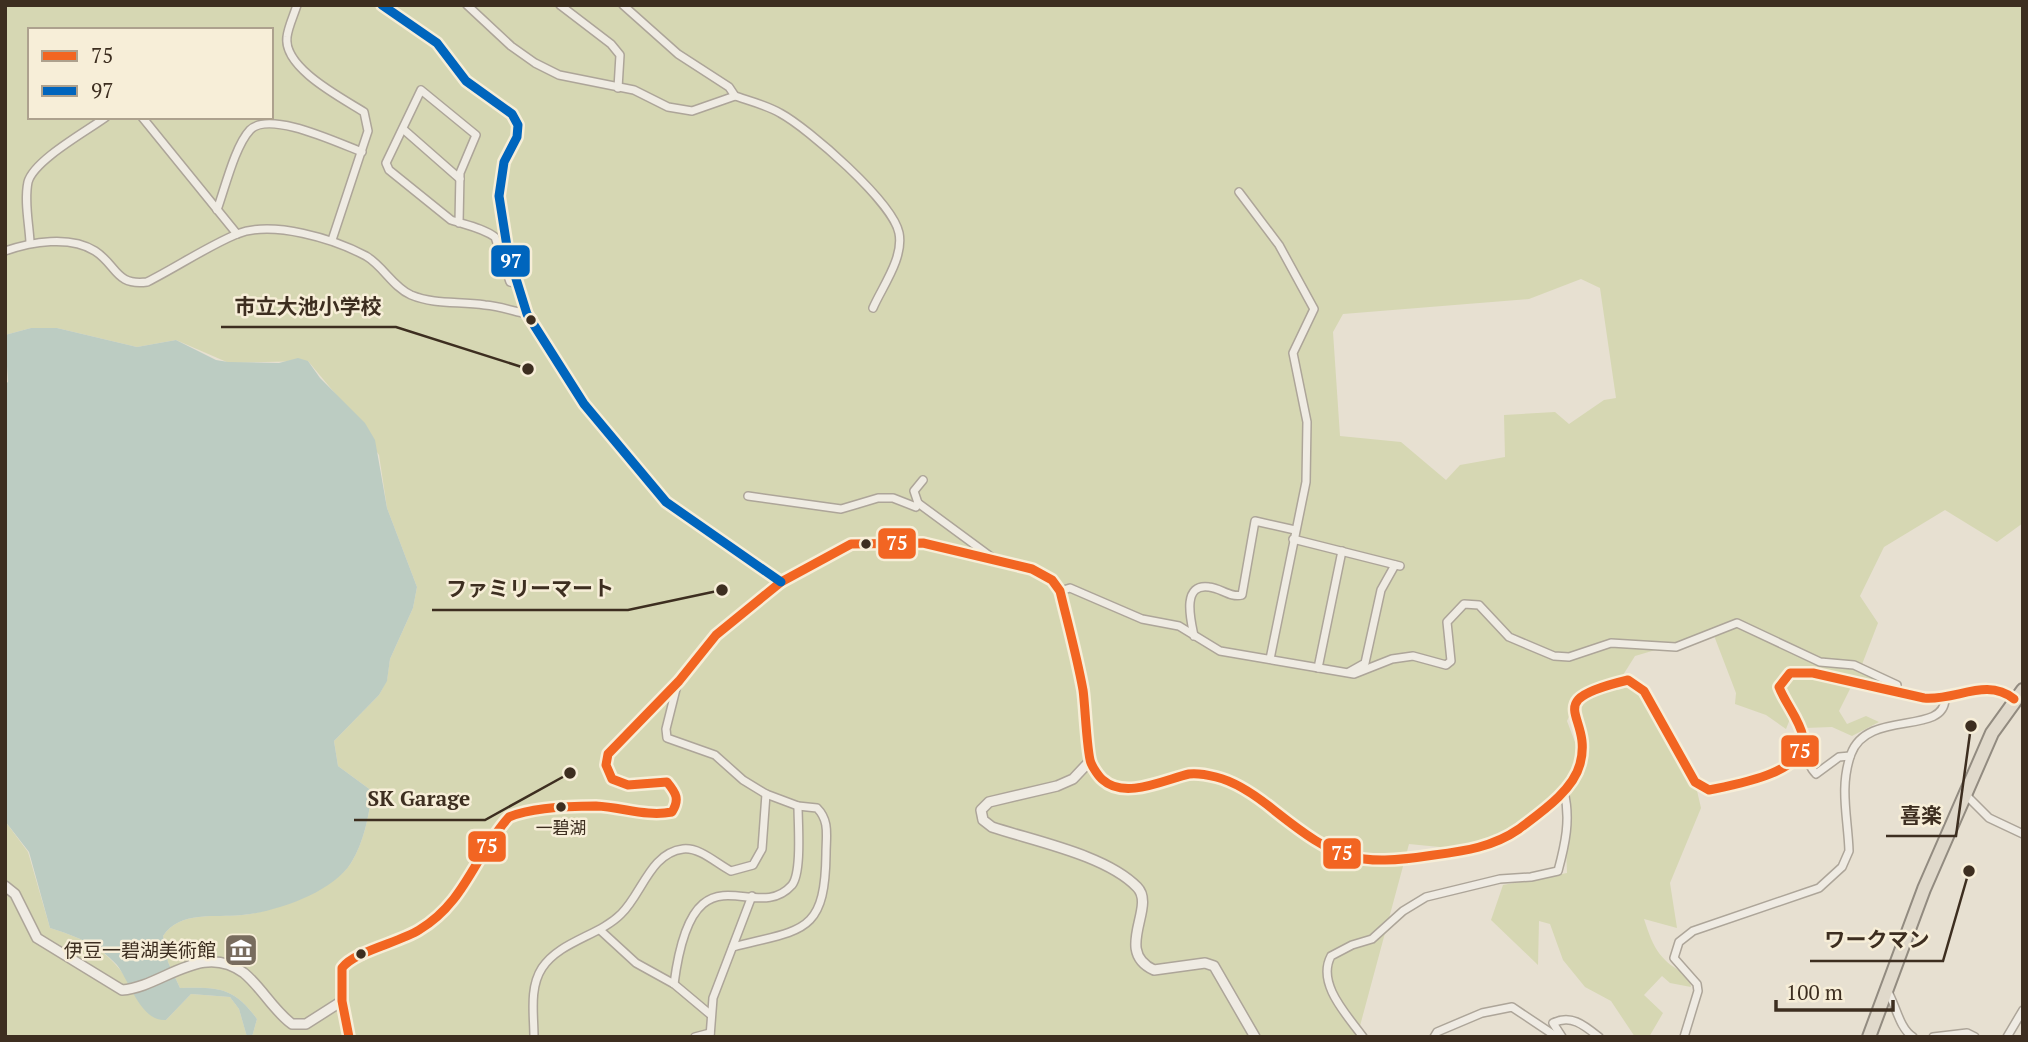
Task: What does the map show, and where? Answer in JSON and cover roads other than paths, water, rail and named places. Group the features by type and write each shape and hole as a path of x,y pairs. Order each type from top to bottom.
{"highway":[{"path":"1869,1037 1924,889 1992,733 2018,694"}],"street":[{"path":"297,5 286,39 288,49 304,72 364,113 368,131 332,240"},
{"path":"382,5 437,43 467,81 512,114 518,125 517,137 505,162 499,196 518,284 527,314 584,404 666,502 782,582"},
{"path":"467,5 535,63 559,75 634,90 668,107 692,111 735,96 767,106 810,132 870,192 891,217 899,233 898,250 873,308"},
{"path":"560,5 604,37 620,55 618,88"},
{"path":"623,5 678,54 729,87 735,96"},
{"path":"459,223 460,179 476,135 421,90 386,163 389,170 459,223 495,237 510,282 518,284"},
{"path":"30,242 28,182 35,168 103,119"},
{"path":"144,119 237,234"},
{"path":"217,210 243,139 251,128 263,123 275,122 362,152"},
{"path":"403,129 460,179"},
{"path":"1239,192 1279,244 1314,309 1293,353 1307,422 1306,482 1270,659"},
{"path":"5,251 30,242 86,247 96,251 125,281 134,284 147,282 237,234 258,230 332,240 370,258 406,293 425,301 484,304 527,314"},
{"path":"923,480 914,491 918,503 995,560"},
{"path":"748,496 841,509 878,498 893,498 916,508 918,503"},
{"path":"1194,636 1189,609 1191,597 1199,589 1208,586 1236,597 1242,595 1255,521 1342,551 1397,565 1381,590 1365,663 1348,673"},
{"path":"349,1037 342,1001 341,976 347,962 365,952 392,945 422,929 456,900 509,817 531,811 596,806 657,815 672,813 677,804 676,793 667,782 628,785 612,779 606,765 608,754 679,681 716,635 782,582 851,544 923,543 1032,569 1052,580 1060,592 1082,688 1090,761 1103,780 1114,786 1148,788 1192,773 1217,777 1256,796 1308,837 1333,852 1356,860 1375,862 1490,844 1520,828 1564,792 1580,766 1582,743 1574,715 1576,702 1584,694 1628,680 1644,691 1676,752 1702,787 1709,790 1775,773 1797,755 1803,740"},
{"path":"1318,668 1342,551"},
{"path":"1060,592 1070,588 1142,619 1179,626 1220,652 1348,673 1366,671 1392,659 1413,656 1447,665 1451,661 1447,622 1464,604 1479,605 1509,636 1525,645 1569,657 1611,643 1676,648 1737,624 1820,662 1854,665 1897,685 1897,692"},
{"path":"1850,756 1839,757 1816,774 1807,764 1807,745 1779,687 1790,673 1812,673 1924,698 1945,699 1991,687 2018,694"},
{"path":"679,681 666,729 667,738 715,755 743,780 766,794 798,806 817,808 827,822 826,871 818,912 799,930 733,947"},
{"path":"1684,1037 1698,991 1695,978 1674,958 1679,943 1693,931 1819,888 1842,867 1849,851 1843,807 1850,756 1856,743 1871,731 1937,716 1945,706 1945,699"},
{"path":"1090,761 1073,779 1058,786 989,802 981,810 983,820 992,827 1094,860 1137,887 1142,903 1135,944 1141,961 1154,970 1205,963 1214,966 1255,1037"},
{"path":"1363,1037 1333,995 1328,966 1331,956 1352,945 1372,939 1403,911 1426,897 1500,879 1531,877 1558,871 1564,847 1568,808 1564,792"},
{"path":"534,1037 536,979 544,965 571,944 600,930 624,912 656,864 667,855 681,849 692,850 731,872 753,865 762,849 766,794"},
{"path":"1966,795 1989,818 2023,834"},
{"path":"674,984 678,956 697,907 720,895 780,894 793,884 797,870 798,806"},
{"path":"5,886 15,894 37,938 106,983 122,990 137,989 187,965 208,962 242,972 292,1024 306,1024 342,1001"},
{"path":"695,1037 710,1035 713,998 752,896"},
{"path":"600,930 636,963 674,984 711,1015"},
{"path":"1887,990 1896,1005 1903,1033 1913,1037"},
{"path":"1434,1037 1437,1032 1482,1013 1512,1007 1560,1037"},
{"path":"2007,1037 2023,1010"},
{"path":"1560,1037 1553,1023 1566,1019 1575,1020 1599,1037"},
{"path":"1933,1037 1967,1034 1975,1037"}],"place":[{"name":"市立大池小学校","path":"528,369"},
{"name":"ファミリーマート","path":"722,590"},
{"name":"喜楽","path":"1971,726"},
{"name":"SK Garage","path":"570,773"},
{"name":"一碧湖","path":"561,807"},
{"name":"ワークマン","path":"1969,871"},
{"name":"伊豆一碧湖美術館","path":"241,950"}]}
